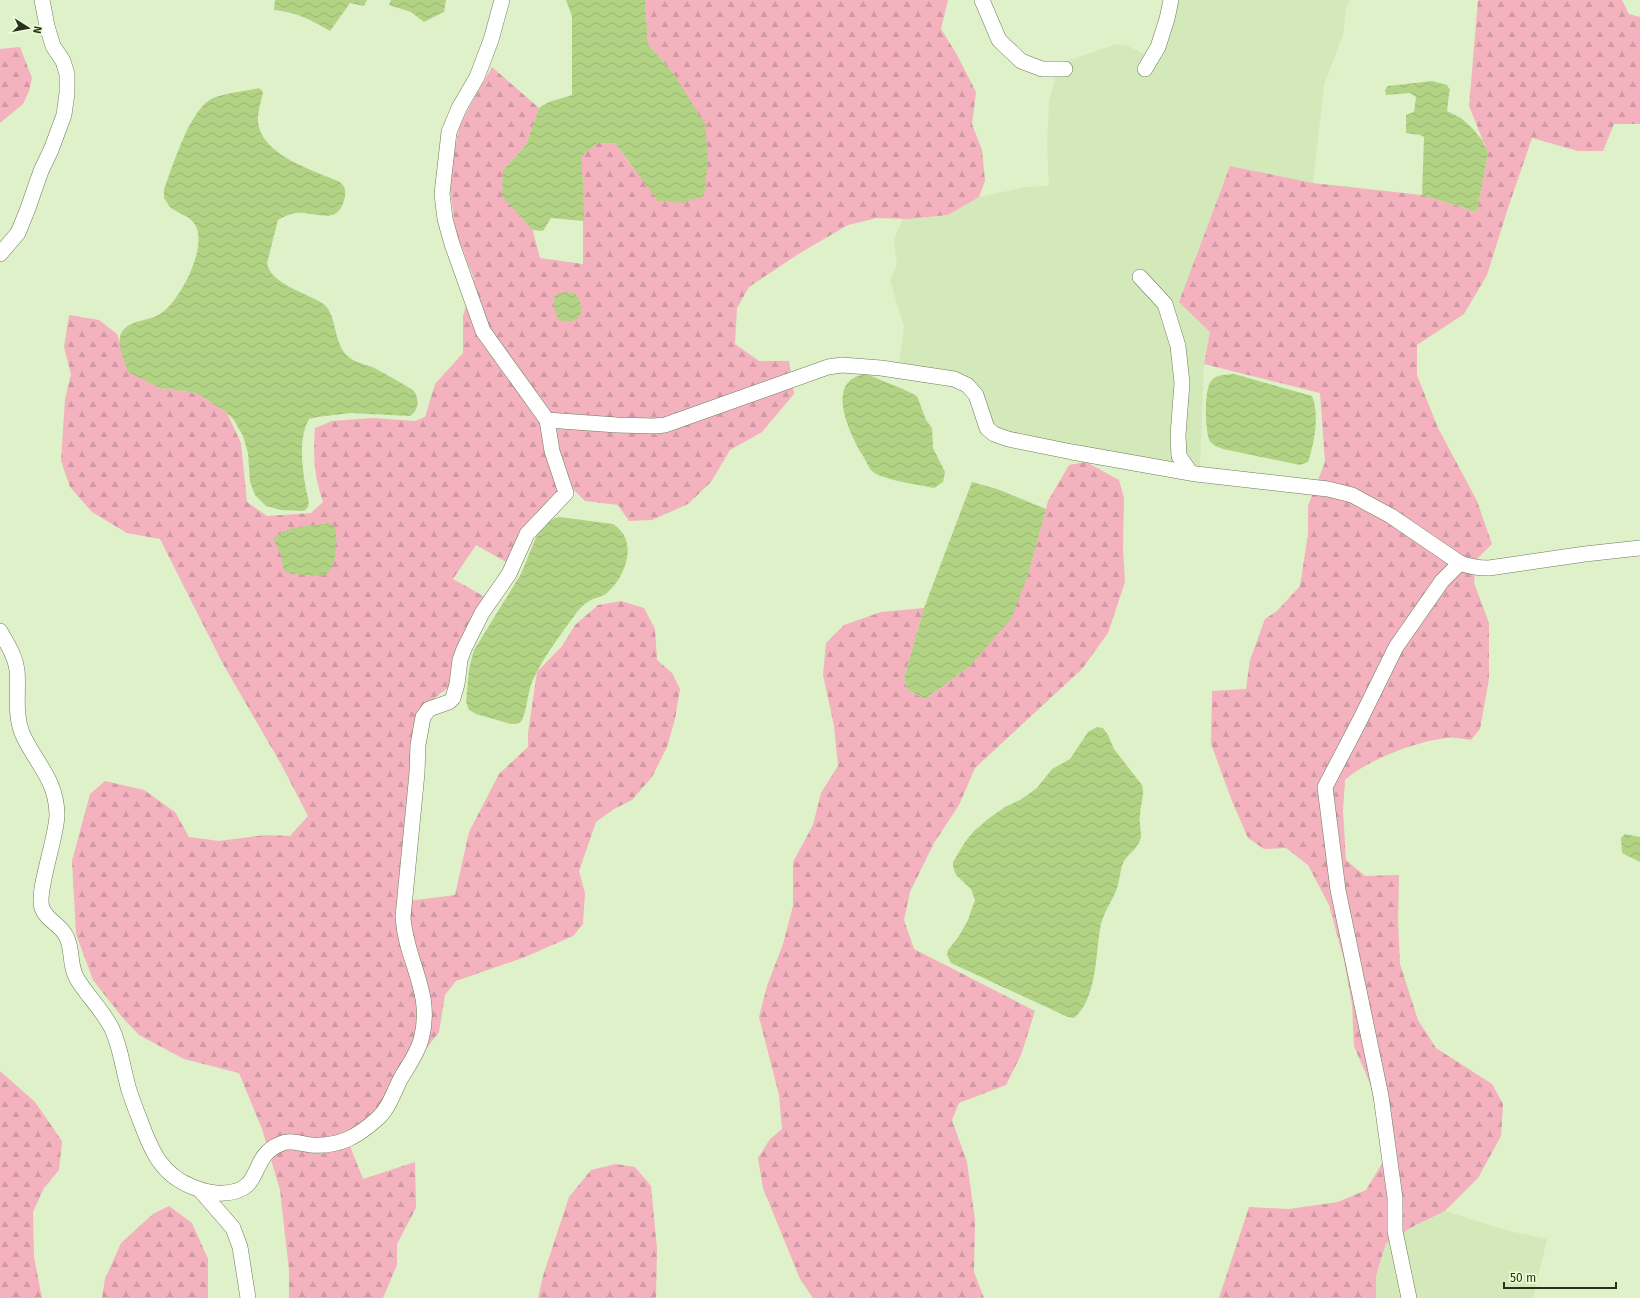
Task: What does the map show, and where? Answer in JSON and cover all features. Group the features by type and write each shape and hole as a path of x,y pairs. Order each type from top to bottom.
{"street":[{"path":"0,254 18,233 64,115 67,93 67,74 63,61 53,46 42,0"},
{"path":"0,631 15,660 17,672 18,712 22,732 48,777 53,788 56,802 56,832 43,887 41,900 42,907 45,913 65,933 68,940 72,967 77,979 112,1029 129,1092 149,1144 157,1159 169,1173 178,1180 200,1190 212,1193 237,1192 247,1187 262,1157 271,1149 283,1142 313,1145 331,1144 352,1138 382,1114 421,1042 425,1017 424,999 404,935 403,917 418,773 418,745 423,717 429,709 449,702 453,698 457,684 460,660 475,627 509,574 528,534 566,493 552,452 547,420 483,331 452,244 445,219 442,194 449,132 459,108 480,69 491,40 502,0"},
{"path":"982,0 999,40 1021,61 1042,69 1065,69"},
{"path":"1145,69 1158,48 1171,0"},
{"path":"1140,277 1165,304 1178,346 1182,383 1178,435 1179,456 1190,472"},
{"path":"547,420 617,426 665,425 828,367 856,365 954,380 967,385 976,395 987,428 994,434 1008,439 1072,452 1190,472 1328,488 1352,495 1391,516 1460,563 1478,568 1489,568 1585,554 1640,548"},
{"path":"1409,1298 1395,1231 1395,1198 1381,1096 1338,890 1325,787 1396,647 1442,581 1460,563"},
{"path":"200,1190 233,1228 240,1247 248,1298"}],"shaded area":[{"path":"1164,0 1350,0 1346,7 1343,35 1324,85 1313,183 1230,166 1210,332 1204,364 1200,467 1172,464 1010,434 995,427 975,383 967,376 958,372 899,365 904,327 890,281 897,265 894,239 903,219 948,215 979,197 1026,187 1049,186 1047,146 1049,101 1056,75 1067,61 1117,44 1128,46 1146,55 1157,37"},
{"path":"1445,1211 1505,1230 1547,1239 1533,1298 1376,1298 1376,1276 1386,1243 1416,1225"}],"green space":[{"path":"645,0 948,0 941,29 956,53 976,92 972,124 982,150 985,181 979,197 948,215 908,219 877,218 848,225 800,253 749,287 737,308 735,344 759,361 789,361 794,394 762,432 730,450 711,482 688,504 652,520 629,521 618,505 585,501 572,488 508,563 476,545 453,579 487,598 449,687 428,703 400,902 455,895 469,832 499,774 528,747 528,733 537,672 562,646 575,625 598,605 621,601 644,608 655,629 657,660 672,673 680,689 675,719 667,747 652,777 632,800 614,809 596,822 579,871 585,893 583,924 573,936 525,957 456,981 445,995 439,1032 378,1112 346,1136 363,1179 415,1162 416,1208 397,1244 397,1265 383,1298 289,1298 289,1270 280,1190 262,1129 239,1073 184,1059 139,1035 122,1017 93,980 76,934 72,861 90,794 105,781 144,790 175,812 189,837 219,841 265,835 290,836 308,816 281,764 223,664 160,539 127,533 92,512 70,487 61,461 65,399 71,374 64,347 69,315 99,320 117,334 129,372 160,388 197,393 227,413 241,443 247,502 267,516 311,513 323,502 315,465 315,428 332,421 373,418 415,421 425,417 435,384 463,353 463,316 474,279 455,229 449,178 460,124 492,67 539,108 526,145 503,170 519,215 532,228 540,258 583,264 583,183 580,157 597,143 615,143 633,168 673,73 648,44"},
{"path":"1478,0 1622,0 1629,14 1640,17 1640,124 1614,124 1603,151 1578,151 1532,138 1487,275 1464,314 1417,345 1417,375 1438,428 1477,501 1492,544 1476,560 1474,583 1489,623 1489,679 1480,729 1471,740 1447,738 1407,747 1366,765 1345,780 1343,810 1346,860 1365,876 1399,875 1398,921 1400,964 1418,1020 1436,1048 1492,1084 1503,1104 1501,1136 1478,1178 1445,1211 1416,1225 1386,1243 1376,1276 1376,1298 1219,1298 1249,1207 1289,1209 1338,1202 1366,1190 1384,1160 1371,1086 1354,1046 1352,1005 1344,960 1329,905 1308,865 1286,848 1264,849 1248,838 1232,801 1211,744 1212,691 1246,689 1250,660 1265,619 1277,611 1300,586 1308,534 1308,506 1325,462 1320,393 1204,364 1210,332 1179,302 1230,166 1313,183 1422,195 1477,212 1488,153 1469,106"},
{"path":"20,47 32,78 29,91 23,104 0,123 0,49"},
{"path":"1086,462 1119,480 1124,498 1123,548 1125,582 1108,633 1082,669 975,768 959,805 934,843 910,892 904,920 914,949 1035,1011 1021,1055 1006,1085 959,1103 952,1120 967,1162 975,1220 974,1272 984,1298 813,1298 800,1279 763,1188 758,1158 770,1139 782,1129 779,1095 759,1017 767,986 783,944 793,906 793,862 813,825 821,793 838,766 834,726 823,675 826,643 844,625 881,612 924,608 904,678 908,690 925,699 970,666 1028,575 1048,501 1069,465"},
{"path":"0,1071 35,1102 62,1141 59,1170 44,1188 33,1212 34,1257 42,1298 0,1298"},
{"path":"616,1164 635,1167 651,1186 657,1249 656,1298 538,1298 543,1276 569,1197 591,1170"},
{"path":"169,1206 192,1223 208,1259 208,1298 102,1298 105,1279 121,1243 153,1214"}],"water":[{"path":"275,0 367,0 364,6 350,3 330,31 304,17 274,10"},
{"path":"391,0 446,0 444,12 424,22 411,12 389,5"},
{"path":"566,0 645,0 648,44 673,73 705,124 708,160 704,196 682,203 658,201 615,143 597,143 581,157 584,221 551,218 543,231 533,230 502,196 503,170 526,145 539,108 549,102 572,95 572,16"},
{"path":"1432,81 1447,85 1450,90 1447,111 1461,118 1473,129 1482,140 1488,153 1477,212 1422,195 1424,137 1406,133 1406,115 1414,112 1416,97 1410,93 1386,95 1385,90 1388,86"},
{"path":"259,88 263,92 258,120 261,132 267,142 289,159 338,181 345,189 345,196 342,206 338,212 332,215 326,216 295,213 278,220 267,263 270,270 275,277 282,282 327,307 331,314 337,338 344,353 357,362 375,368 413,390 418,400 415,411 410,416 351,413 309,419 303,435 302,444 303,472 309,503 308,507 304,511 281,510 266,506 255,495 250,482 248,453 243,436 234,420 227,413 197,393 160,388 128,372 120,347 120,336 125,328 134,323 155,317 168,308 184,285 196,258 198,232 194,223 189,218 171,208 164,198 164,189 177,153 190,125 197,113 213,98 224,94"},
{"path":"570,292 576,294 581,306 581,311 580,316 577,319 566,322 559,320 554,308 554,302 555,295"},
{"path":"866,374 917,396 926,420 932,428 933,448 945,472 943,482 934,488 884,477 872,471 869,467 856,444 846,420 843,408 843,396 846,386 853,378"},
{"path":"1234,374 1312,396 1316,412 1316,420 1314,438 1308,462 1300,465 1223,449 1211,443 1206,418 1206,400 1209,386 1211,381 1216,377"},
{"path":"972,482 997,489 1046,509 1028,575 1011,619 970,666 925,699 908,690 904,678 924,608"},
{"path":"560,517 613,524 621,531 626,539 628,548 624,568 620,577 606,594 589,601 580,608 553,646 541,664 532,682 524,714 520,723 511,724 476,714 469,710 466,702 469,669 474,650 521,574 537,535 543,526 555,518"},
{"path":"331,523 334,527 337,540 333,564 327,574 319,576 292,574 284,571 280,552 273,539 279,534 292,529"},
{"path":"1097,727 1103,728 1114,749 1142,785 1143,793 1140,811 1141,836 1139,843 1124,861 1117,888 1101,924 1092,987 1088,999 1074,1018 1068,1017 951,963 947,955 948,950 959,936 968,920 975,900 971,889 956,875 953,862 965,842 974,831 1005,807 1020,800 1037,788 1052,769 1070,759 1088,732"},
{"path":"1625,834 1640,837 1640,862 1622,853 1621,838"}]}
